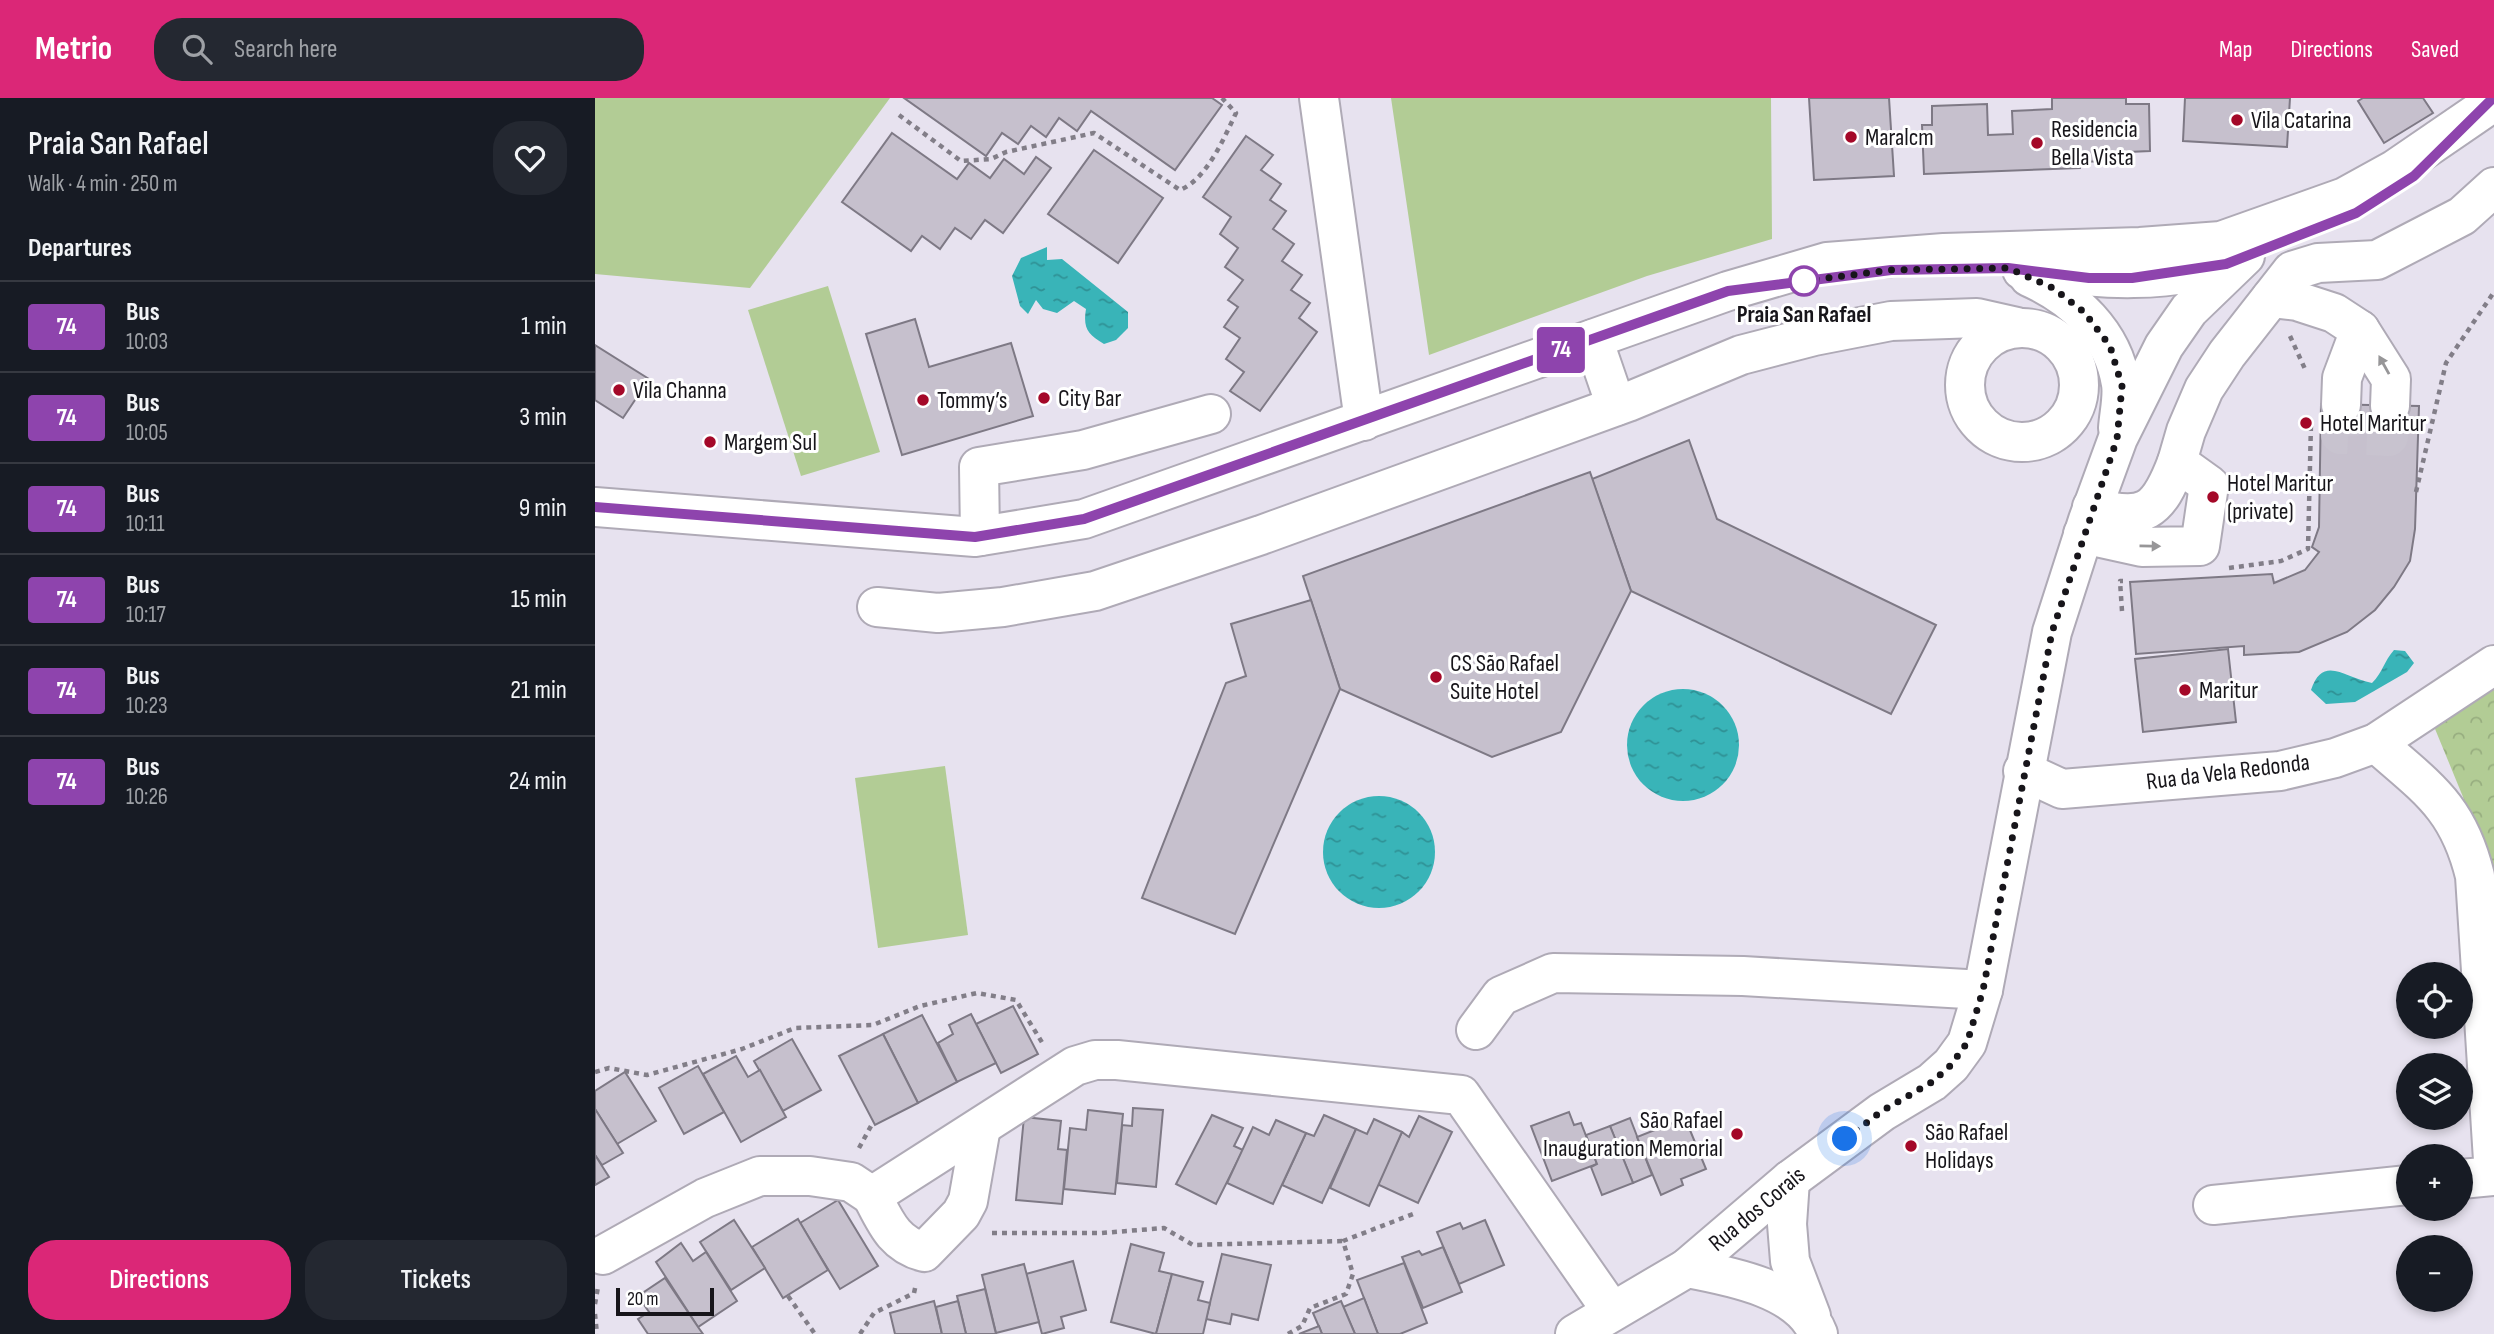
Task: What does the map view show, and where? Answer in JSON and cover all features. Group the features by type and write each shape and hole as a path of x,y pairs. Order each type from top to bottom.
{"street":[{"path":"1319,98 1364,421"},
{"path":"1728,291 1891,270 2008,268 2128,274 2206,256 2248,243 2345,197 2394,170 2490,103"},
{"path":"2088,521 2146,512 2165,494 2186,431 2204,389 2292,271 2318,263 2377,260 2462,216 2494,187"},
{"path":"595,507 887,532 980,536 1084,519 1728,291 1827,262 1944,253 2063,250 2221,241 2248,243"},
{"path":"2117,439 2155,365 2189,310 2248,243"},
{"path":"2063,250 2122,259 2128,274 2155,290 2163,327 2155,365"},
{"path":"2008,268 2053,288 2084,312 2110,346"},
{"path":"2117,439 2122,386 2110,346 2103,294 2128,274"},
{"path":"2271,298 2297,301 2334,313 2360,330 2391,379 2390,405"},
{"path":"877,607 938,613 1003,607 1095,591 1261,535 1616,406 1741,355 1891,321 1977,318 2044,332 2061,342 2073,357 2080,376 2079,395 2066,423 2050,435 2020,442 2004,439 1986,430 1975,419 1967,401 1966,370 1954,342 1891,321"},
{"path":"1966,370 1975,352 1988,338 2017,327"},
{"path":"2326,411 2360,330"},
{"path":"1593,339 1616,406"},
{"path":"980,536 979,467 1083,450 1211,414"},
{"name":"Rua dos Corais","path":"1575,1334 1611,1310 1687,1268 1790,1180 1882,1111 1932,1082 1951,1065 1967,1043 1983,990 2023,771 2052,632 2117,439"},
{"path":"2088,521 2142,547 2200,546 2209,485 2177,462"},
{"name":"Rua da Vela Redonda","path":"2023,771 2062,789 2280,771 2335,758 2376,743 2494,664"},
{"path":"2376,743 2452,814 2468,848 2475,876 2494,1176 2473,1178"},
{"path":"1476,1030 1501,996 1553,973 1743,976 1983,990"},
{"path":"872,1196 1075,1066 1095,1060 1461,1095 1611,1310"},
{"path":"603,1255 705,1198 760,1176 810,1176 851,1182 872,1196 893,1235 909,1248 925,1252 961,1214 968,1201 981,1127"},
{"path":"1790,1180 1787,1224 1790,1261 1815,1325"},
{"path":"2213,1205 2396,1186"},
{"path":"1687,1268 1758,1285 1815,1325"}],"path":[{"path":"899,115 961,161 991,159 1006,152 1094,133 1180,190 1193,184 1226,134 1236,113 1221,98"},
{"path":"2416,492 2446,363 2494,292"},
{"path":"2271,298 2305,367 2307,380"},
{"path":"2227,568 2281,561 2308,549 2326,411"},
{"path":"2122,611 2120,581 2133,579"},
{"path":"595,1072 609,1068 647,1075 741,1049 795,1027 873,1025 920,1006 977,993 1016,1000 1060,1076"},
{"path":"961,1214 993,1233 1102,1233 1164,1228 1193,1245 1343,1241 1413,1214"},
{"path":"1289,1334 1302,1326 1310,1308 1346,1294 1353,1274 1343,1241"},
{"path":"859,1334 874,1313 914,1293 925,1252"},
{"path":"788,1296 815,1334"},
{"path":"595,1314 597,1334"}],"green space":[{"path":"595,98 890,98 750,288 595,274"},
{"path":"1391,98 1771,98 1772,239 1647,276 1429,355"},
{"path":"828,286 880,452 801,476 748,310"},
{"path":"2494,683 2494,911 2491,865 2433,724"},
{"path":"945,766 968,935 878,948 855,778"}],"water":[{"path":"1047,247 1047,260 1062,259 1128,312 1128,328 1116,340 1104,344 1094,337 1087,330 1086,309 1074,301 1057,313 1043,309 1036,300 1028,314 1020,306 1012,276 1021,258"},
{"path":"2394,650 2405,651 2414,663 2407,672 2355,702 2326,704 2311,690 2316,679 2328,671 2336,671 2372,683"},
{"path":"1683,689 1704,693 1722,706 1735,724 1739,745 1735,766 1722,784 1704,797 1683,801 1662,797 1644,784 1631,766 1627,745 1631,724 1644,706 1662,693"},
{"path":"1379,796 1400,800 1418,813 1431,831 1435,852 1431,873 1418,891 1400,904 1379,908 1358,904 1340,891 1327,873 1323,852 1327,831 1340,813 1358,800"}],"building":[{"path":"904,98 1212,98 1222,105 1175,170 1091,111 1077,131 1059,118 1046,137 1031,126 1018,144 1002,133 986,156"},
{"name":"Maralcm","path":"1809,98 1889,98 1894,176 1814,180"},
{"name":"Residencia Bella Vista","path":"2052,98 2126,98 2126,104 2149,104 2150,151 2105,153 2106,161 2080,162 2080,168 1924,174 1922,125 1932,125 1932,106 1987,104 1988,135 2013,134 2012,111 2052,109"},
{"name":"Vila Catarina","path":"2185,98 2290,98 2287,147 2183,141"},
{"path":"2363,98 2423,98 2433,113 2384,143 2358,101"},
{"path":"892,133 957,179 969,163 990,178 1004,159 1024,174 1036,157 1051,168 1003,233 985,220 971,239 955,228 940,249 922,236 911,251 842,202"},
{"path":"1246,136 1273,155 1261,170 1281,184 1270,200 1286,211 1273,229 1294,244 1282,261 1302,275 1291,290 1310,303 1299,318 1317,332 1260,411 1230,391 1244,372 1226,359 1240,338 1224,327 1238,307 1228,300 1243,280 1225,267 1238,248 1220,234 1231,217 1203,197"},
{"path":"1094,150 1163,198 1118,263 1048,214"},
{"path":"915,319 929,367 1011,343 1033,416 902,455 866,334"},
{"name":"Vila Channa","path":"595,345 649,379 623,418 595,400"},
{"path":"2321,404 2419,406 2415,529 2410,561 2394,587 2375,610 2347,632 2299,652 2244,655 2244,646 2136,654 2130,582 2272,574 2274,583 2305,570 2319,552 2312,547 2319,527"},
{"path":"1689,440 1717,519 1936,625 1891,714 1631,591 1592,479"},
{"path":"1590,472 1631,591 1561,732 1492,757 1340,689 1303,576"},
{"path":"1311,600 1340,689 1235,934 1142,898 1226,683 1246,676 1231,624"},
{"name":"Maritur","path":"2228,649 2236,722 2143,732 2135,659"},
{"path":"1013,1006 1038,1054 1001,1073 976,1024"},
{"path":"971,1014 996,1063 957,1082 938,1043 953,1034 949,1025"},
{"path":"922,1015 957,1082 918,1103 883,1034"},
{"path":"883,1034 918,1103 875,1125 839,1056"},
{"path":"792,1039 821,1090 783,1111 754,1061"},
{"path":"736,1056 748,1077 760,1070 786,1117 741,1142 703,1074"},
{"path":"698,1066 724,1112 684,1134 659,1088"},
{"path":"625,1072 656,1121 617,1144 595,1109 595,1091"},
{"path":"1133,1108 1163,1110 1156,1187 1117,1183 1122,1125 1132,1126"},
{"path":"595,1109 623,1153 602,1165 595,1155"},
{"path":"1088,1110 1123,1114 1115,1194 1064,1189 1070,1128 1086,1130"},
{"path":"1569,1112 1574,1125 1581,1123 1597,1164 1552,1181 1531,1126"},
{"path":"1212,1115 1243,1128 1234,1146 1243,1150 1216,1204 1176,1184"},
{"path":"1324,1115 1356,1129 1322,1203 1282,1185 1306,1133 1314,1136"},
{"path":"1419,1116 1452,1132 1418,1203 1377,1184 1402,1132 1409,1137"},
{"path":"1024,1117 1061,1121 1058,1149 1067,1150 1062,1204 1016,1200"},
{"path":"1630,1118 1652,1175 1633,1183 1610,1126"},
{"path":"1685,1118 1706,1169 1681,1179 1683,1185 1661,1195 1637,1137"},
{"path":"1374,1119 1402,1132 1369,1206 1330,1188 1356,1129 1367,1134"},
{"path":"1276,1120 1306,1133 1273,1204 1227,1183 1253,1127 1269,1135"},
{"path":"1610,1126 1633,1183 1602,1195 1591,1167 1597,1164 1586,1135"},
{"path":"595,1155 609,1177 595,1185"},
{"path":"838,1200 878,1266 840,1289 800,1223"},
{"path":"798,1219 828,1270 783,1298 752,1247"},
{"path":"734,1220 765,1268 731,1290 700,1242"},
{"path":"1485,1220 1504,1265 1459,1284 1437,1232 1460,1223 1463,1229"},
{"path":"681,1243 693,1261 706,1252 737,1301 698,1327 656,1262"},
{"path":"1131,1244 1164,1253 1159,1271 1172,1274 1156,1334 1111,1322"},
{"path":"1443,1247 1462,1292 1423,1308 1402,1257 1419,1251 1422,1255"},
{"path":"1222,1254 1271,1265 1258,1320 1232,1314 1230,1324 1206,1319"},
{"path":"1073,1261 1086,1310 1061,1317 1064,1328 1042,1334 1026,1274"},
{"path":"1404,1263 1427,1323 1400,1334 1378,1334 1357,1280"},
{"path":"1024,1264 1039,1322 996,1333 982,1275"},
{"path":"1172,1274 1203,1282 1198,1300 1210,1303 1203,1334 1156,1334"},
{"path":"665,1278 703,1334 648,1334 638,1319 649,1312 638,1296"},
{"path":"985,1289 996,1334 966,1334 957,1296"},
{"path":"1364,1298 1378,1334 1355,1334 1343,1307"},
{"path":"934,1301 942,1334 895,1334 890,1313"},
{"path":"958,1301 966,1334 942,1334 936,1307"},
{"path":"1341,1301 1355,1334 1322,1334 1313,1313"},
{"path":"1319,1326 1322,1334 1299,1334"}],"tunnel":[{"path":"2341,405 2340,435 2389,437 2390,406"}],"bus line":[{"name":"74","path":"595,507 975,537 1084,519 1728,291 1891,270 2008,268 2089,278 2132,278 2226,264 2356,213 2414,176 2493,98"}],"place":[{"name":"Vila Catarina","path":"2237,120"},
{"name":"Maralcm","path":"1851,137"},
{"name":"Residencia Bella Vista","path":"2037,143"},
{"name":"Praia San Rafael","path":"1804,281"},
{"name":"Vila Channa","path":"619,390"},
{"name":"City Bar","path":"1044,398"},
{"name":"Tommy’s","path":"923,400"},
{"name":"Hotel Maritur","path":"2306,423"},
{"name":"Margem Sul","path":"710,442"},
{"name":"Hotel Maritur (private)","path":"2213,497"},
{"name":"CS São Rafael Suite Hotel","path":"1436,677"},
{"name":"Maritur","path":"2185,690"},
{"name":"São Rafael Inauguration Memorial","path":"1737,1134"},
{"name":"São Rafael Holidays","path":"1911,1146"}],"route":[{"path":"1804,281 1891,270 2008,268 2053,288 2084,312 2110,346 2122,386 2117,439 2052,632 2023,771 1983,990 1967,1043 1951,1065 1932,1082 1882,1111 1845,1139"}]}
